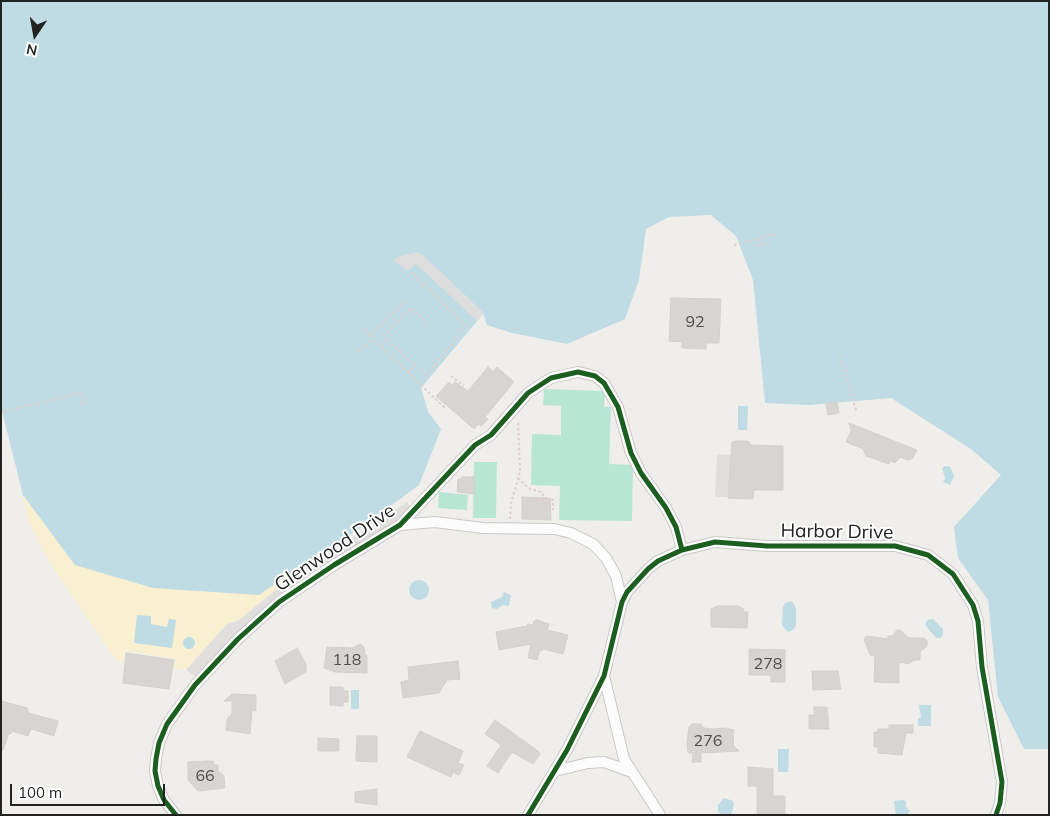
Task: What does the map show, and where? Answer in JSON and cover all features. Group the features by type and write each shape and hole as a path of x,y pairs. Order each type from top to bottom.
{"street":[{"name":"Glenwood Drive","path":"176,815 164,800 158,786 155,771 156,759 159,743 167,724 195,685 238,639 280,602 334,565 400,525 475,444 491,434 536,387 551,378 566,373 585,373 594,376 604,383 618,408 631,453 641,473 673,521 682,550"},
{"name":"Glenwood Drive","path":"400,525 435,522 483,528 554,529 571,533 593,544 606,558 616,576 622,602"},
{"name":"Harbor Drive","path":"604,676 622,602 637,580 648,569 682,550 715,542 767,546 896,546 928,555 947,568 964,588 978,620 982,667 1002,782 1000,803 996,815"},
{"path":"528,815 577,732 604,676"},
{"path":"604,676 616,734 624,759 660,815"},
{"path":"555,771 588,763 604,762 632,772"}],"path":[{"path":"734,245 775,234"},
{"path":"758,238 759,246 770,242"},
{"path":"411,272 465,325 455,336 457,338 426,375 383,336 411,308 429,326"},
{"path":"370,336 406,300"},
{"path":"360,326 445,408"},
{"path":"358,352 373,338"},
{"path":"840,350 856,410"},
{"path":"408,373 415,365"},
{"path":"451,376 464,386"},
{"path":"1,412 81,394 85,404 78,404"},
{"path":"510,529 510,508 518,478 519,421 512,412"},
{"path":"518,478 528,488 541,492 543,501"},
{"path":"536,499 543,501 553,500 552,510"}],"sand":[{"path":"23,495 41,518 259,595 298,568 288,580 239,620 227,624 186,670 174,669 176,659 126,651 123,662 115,659 51,565 28,521"}],"green space":[{"path":"544,389 605,391 604,407 611,407 609,464 633,465 632,521 559,520 560,486 531,485 532,434 561,435 561,406 543,405"},
{"path":"474,462 497,462 496,518 473,518"},
{"path":"439,492 468,495 467,510 438,508"}],"shaded area":[{"path":"717,454 732,455 752,488 728,487 728,497 715,497"},
{"path":"407,502 413,513 280,602 200,680 186,670 227,624 239,620 288,580"}],"water":[{"path":"1,1 1049,1 1049,749 1024,749 998,697 988,600 958,558 954,527 1001,475 971,449 891,398 809,405 765,403 753,280 736,236 711,215 669,217 646,229 639,280 625,319 567,344 512,333 487,325 483,314 421,388 428,412 441,429 419,485 355,532 316,555 259,595 153,588 75,565 23,495 1,407"},
{"path":"738,406 748,406 747,430 738,430"},
{"path":"945,466 950,467 954,476 950,485 943,482 945,478 942,468"},
{"path":"419,580 426,583 429,590 426,597 419,600 412,597 409,590 412,583"},
{"path":"504,592 511,595 509,606 503,605 497,609 492,608 491,602 502,597"},
{"path":"792,601 796,608 796,626 788,632 782,625 783,607 785,603"},
{"path":"137,615 151,616 151,624 167,627 169,619 176,620 172,648 134,643"},
{"path":"933,619 943,629 943,635 940,638 936,638 925,625 927,620"},
{"path":"189,637 195,643 189,649 183,643"},
{"path":"351,690 359,690 359,709 351,709"},
{"path":"919,705 931,705 931,726 918,726 918,719 921,717"},
{"path":"778,749 789,749 788,772 778,772"},
{"path":"724,798 733,801 734,805 731,815 721,815 718,811 718,805"},
{"path":"894,801 906,801 906,807 910,811 907,815 896,815"}],"pier":[{"path":"417,252 424,256 484,313 477,321 416,264 407,271 394,261 397,257"}],"building":[{"path":"671,298 721,299 719,343 706,343 706,349 682,348 682,342 669,341"},
{"path":"488,367 493,372 497,367 514,382 485,417 488,419 481,426 478,424 474,429 436,396 449,382 452,385 455,382 468,391"},
{"path":"837,402 839,413 828,415 826,404"},
{"path":"849,423 917,450 913,458 908,460 900,457 895,463 890,461 889,464 866,456 863,449 846,442 851,431"},
{"path":"748,441 751,445 783,446 783,490 754,490 753,499 728,498 732,442"},
{"path":"462,477 475,477 474,494 457,492 458,479 462,479"},
{"path":"522,497 550,498 551,520 522,519"},
{"path":"718,606 738,606 744,609 743,612 748,612 747,628 711,627 711,609"},
{"path":"537,620 549,624 547,630 568,635 563,654 543,649 542,651 540,650 537,660 528,658 531,644 499,650 496,632 527,626 528,624 533,625 534,621"},
{"path":"897,630 900,630 909,638 924,638 927,641 927,646 920,652 920,660 914,660 909,664 899,662 899,683 874,682 875,656 870,655 864,639 867,636 888,639 888,636 892,636"},
{"path":"360,644 364,647 365,655 367,655 367,673 335,672 324,668 327,647 353,648"},
{"path":"297,648 306,664 306,672 285,684 275,661"},
{"path":"749,649 785,650 785,682 771,682 771,675 749,675"},
{"path":"126,653 174,660 169,689 123,683"},
{"path":"458,661 460,679 447,680 439,693 403,698 401,682 409,680 408,667"},
{"path":"812,671 838,671 841,689 813,690"},
{"path":"330,687 343,687 343,691 348,691 348,702 343,702 343,706 330,705"},
{"path":"232,694 256,695 256,711 252,710 250,734 226,730 227,719 232,714 232,701 224,701"},
{"path":"1,701 27,708 29,713 58,721 54,736 31,729 28,736 12,731 11,734 9,733 3,750 1,750"},
{"path":"814,707 827,707 829,729 809,729 809,715 814,715"},
{"path":"495,720 538,751 540,754 533,764 512,752 498,773 487,766 501,745 485,734"},
{"path":"692,724 701,724 704,728 734,730 733,745 739,751 701,753 701,762 692,762 693,753 688,753 687,743 689,727"},
{"path":"889,725 913,725 913,733 906,733 902,755 878,753 878,747 874,747 874,732 878,732 878,729 889,729"},
{"path":"420,731 463,751 458,763 464,765 459,775 453,772 451,777 407,757"},
{"path":"357,736 377,736 377,762 356,761"},
{"path":"318,738 339,739 339,751 318,751"},
{"path":"213,761 214,765 218,765 218,771 224,776 225,788 198,791 188,780 188,762"},
{"path":"748,767 773,769 773,796 785,796 785,814 757,814 757,786 748,786"},
{"path":"377,789 377,805 355,802 355,792"}],"cycle path":[{"path":"176,815 164,800 158,786 155,771 156,759 159,743 167,724 195,685 238,639 279,602 334,565 400,525 475,445 491,435 528,393 551,378 578,372 595,376 604,383 618,407 631,453 641,473 666,508 676,527 682,550"},
{"path":"528,815 567,750 604,676 622,602 627,592 658,561 682,550 715,542 767,546 895,546 928,555 953,574 973,605 978,621 982,667 1002,782 1000,803 996,815"}]}
